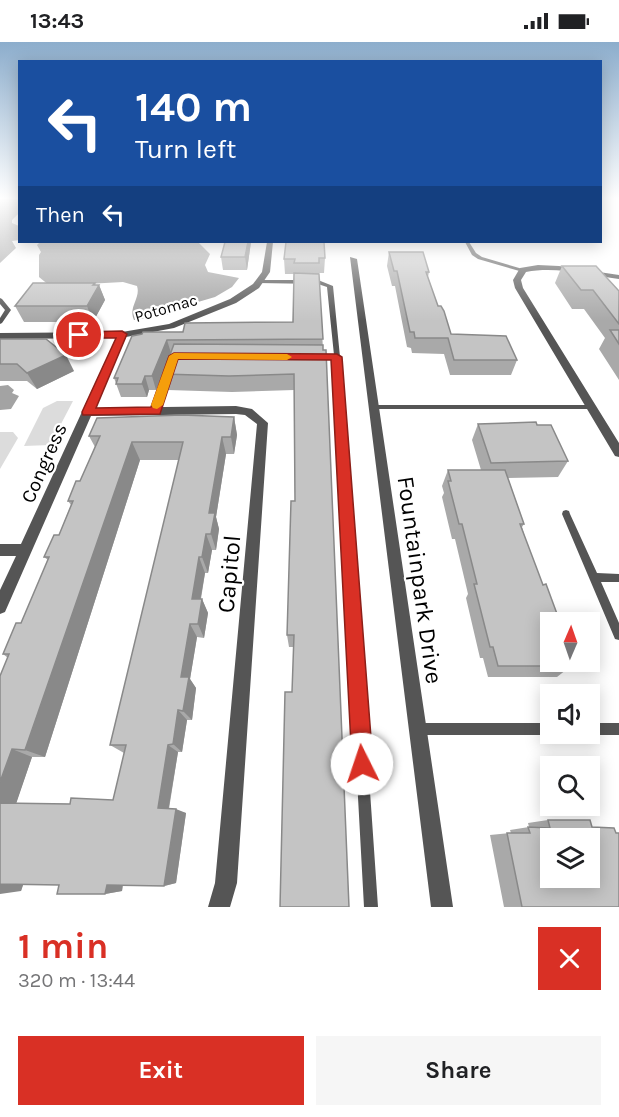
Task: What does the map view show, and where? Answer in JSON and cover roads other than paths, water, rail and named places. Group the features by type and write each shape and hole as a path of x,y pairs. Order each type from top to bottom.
{"street":[{"path":"260,282 266,272 270,243"},
{"name":"Fountainpark Drive","path":"353,259 442,907"},
{"path":"619,277 538,267 523,270 517,280 519,288 619,453"},
{"name":"Potomac","path":"0,336 122,334 152,330 193,318 233,301 260,282"},
{"name":"Congress","path":"0,607 122,334"},
{"name":"Capitol","path":"88,412 236,411 248,412 263,423 226,883 219,907"},
{"path":"0,550 26,550"}],"lane":[{"path":"468,243 474,254 480,258 523,270"},
{"path":"260,282 318,282 330,286 337,357 371,907"},
{"path":"0,300 8,310 0,322"},
{"path":"155,411 174,356"},
{"path":"302,357 337,357"},
{"path":"373,406 590,406"},
{"path":"566,514 619,635"},
{"path":"594,577 619,578"},
{"path":"417,729 540,729"},
{"path":"600,729 619,729"}]}
